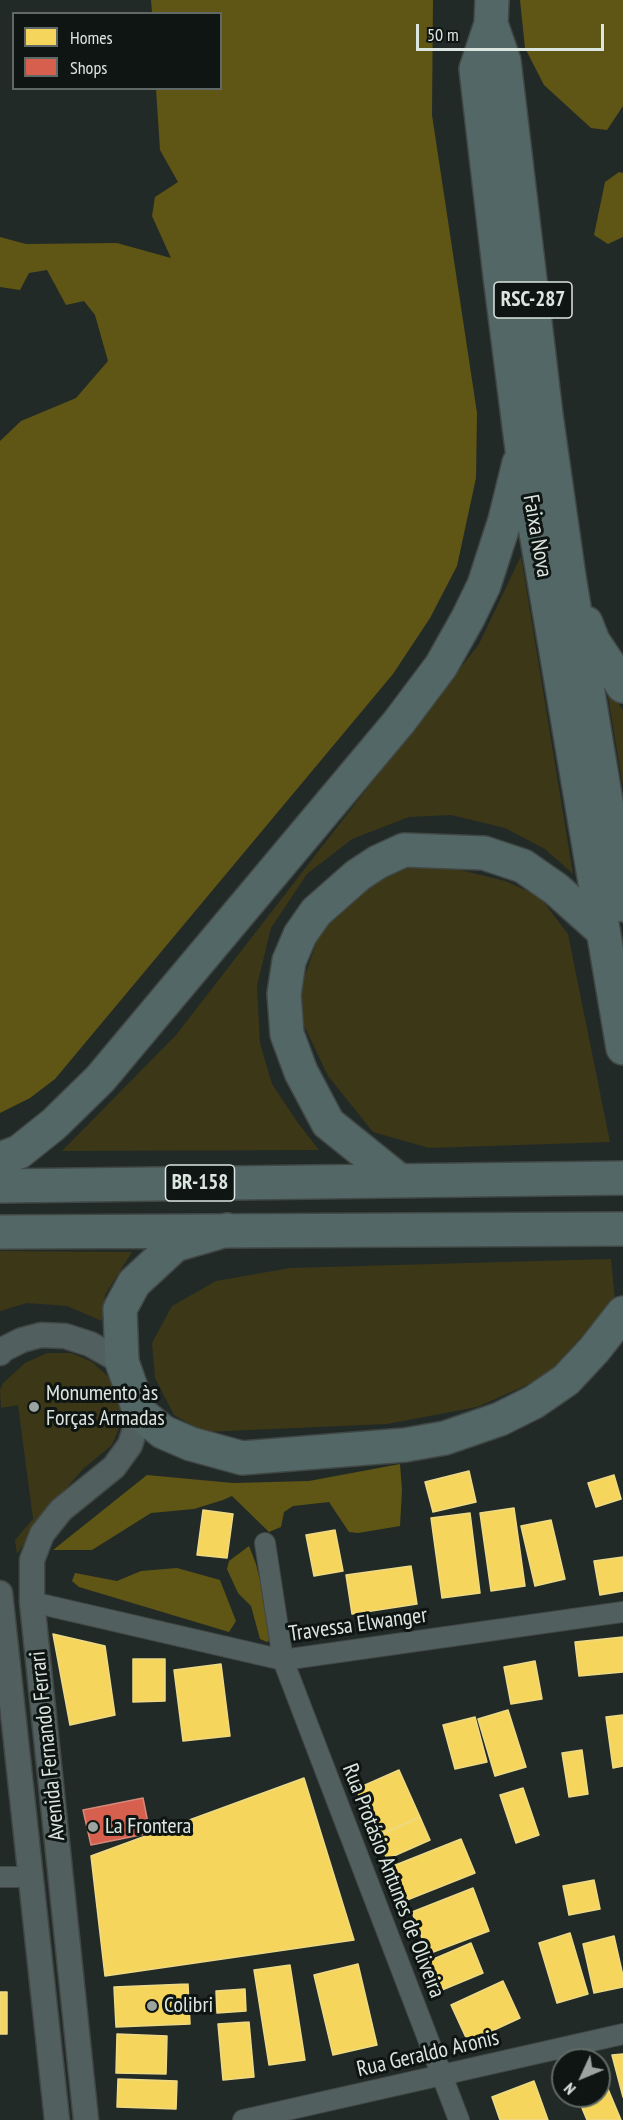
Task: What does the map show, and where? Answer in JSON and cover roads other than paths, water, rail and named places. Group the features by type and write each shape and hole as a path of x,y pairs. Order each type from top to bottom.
{"highway":[{"name":"Faixa Nova","path":"492,12 476,69 522,449 623,1048"},
{"name":"Faixa Nova","path":"492,12 504,61 545,403 569,577 623,905"},
{"path":"0,1159 19,1152 54,1124 100,1079 399,722 441,666 484,585 506,520 522,449"},
{"path":"569,577 593,641 623,686"},
{"path":"400,1180 328,1123 301,1072 287,1034 284,994 289,961 300,935 316,912 358,875 378,862 404,850 484,853 523,866 556,889 603,932"},
{"name":"BR-158","path":"0,1186 623,1178"},
{"name":"BR-158","path":"0,1232 623,1229"},
{"path":"227,1230 175,1245 134,1282 120,1309 122,1362 140,1413 163,1432 191,1444 242,1458 405,1445 445,1438 500,1419 534,1402 566,1380 594,1350 623,1313"}],"street":[{"path":"0,1353 22,1340 41,1335 65,1336 90,1344 122,1362"},
{"name":"Avenida Fernando Ferrari","path":"86,2120 32,1602 32,1560 42,1534 61,1510 114,1467 130,1445 140,1413"},
{"name":"Rua Protásio Antunes de Oliveira","path":"265,1543 283,1660 459,2120"},
{"name":"Avenida Fernando Ferrari","path":"0,1601 57,2120"},
{"name":"Travessa Elwanger","path":"32,1602 283,1660 623,1612"},
{"path":"0,1877 31,1877"},
{"name":"Rua Geraldo Aronis","path":"243,2120 623,2034"}],"place":[{"name":"Monumento às Forças Armadas","path":"34,1407"},
{"name":"La Frontera","path":"93,1827"},
{"name":"Colibri","path":"152,2006"}]}
